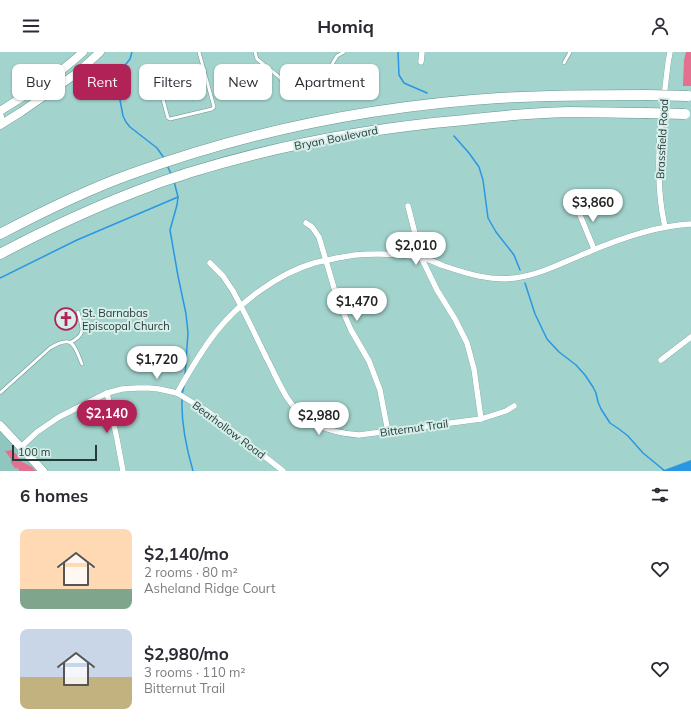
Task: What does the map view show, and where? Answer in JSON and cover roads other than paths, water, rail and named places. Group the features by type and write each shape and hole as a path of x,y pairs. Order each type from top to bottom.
{"highway":[{"name":"Bryan Boulevard","path":"0,234 59,204 131,174 224,144 315,123 398,109 498,98 587,94 689,96"},
{"name":"Bryan Boulevard","path":"0,254 34,236 115,199 148,186 213,165 348,134 439,122 569,112 688,114"}],"main road":[{"path":"0,111 50,79 71,64 83,52"},
{"path":"0,125 77,73 100,52"},
{"path":"0,425 43,471"}],"street":[{"path":"421,62 422,52"},
{"name":"Brassfield Road","path":"665,227 660,196 660,135 670,52"},
{"path":"575,203 594,249"},
{"path":"408,206 420,257 437,290 456,319 468,343 482,418"},
{"path":"306,223 312,227 319,237 337,298 351,330 369,361 380,390 388,432"},
{"path":"177,394 195,361 215,333 241,306 261,290 276,281 313,264 354,255 382,254 420,257 469,274 485,277 508,278 534,274 626,236 665,227 691,224"},
{"name":"Bitternut Trail","path":"210,264 223,276 233,290 289,400 312,423 322,428 333,432 359,435 388,432 482,418 506,411 514,406"},
{"path":"661,360 691,338"},
{"name":"Bearhollow Road","path":"21,446 37,432 60,417 107,393 122,389 159,389 177,394 207,412 283,471"},
{"path":"107,393 123,471"}],"lane":[{"path":"199,52 202,64"},
{"path":"255,52 257,59 290,87 297,88 306,85 331,66 337,56 344,52"},
{"path":"564,63 570,52"},
{"path":"204,70 214,107 212,109 170,119 168,118 159,85 160,82 204,70"},
{"path":"0,393 50,348 64,342 71,342 81,335 82,331 78,312"},
{"path":"71,342 74,344 82,364"}],"water":[{"path":"691,460 691,471 662,471 664,470"}],"waterway":[{"path":"132,52 130,59 115,78 114,86 116,93 120,100 123,116 126,122 130,127 157,148 164,158"},
{"path":"398,52 399,75 404,83 427,93"},
{"path":"454,136 479,167 483,180 488,218 496,232 514,255 520,270"},
{"path":"167,165 171,174"},
{"path":"174,181 178,197 170,230 186,314 188,333 185,375"},
{"path":"0,278 77,240 178,197"},
{"path":"525,283 535,314 547,339 585,375 593,387 601,409 610,423 628,436 643,453 665,471"},
{"path":"182,394 184,386"},
{"path":"182,398 184,435 193,471"}],"place":[{"name":"St. Barnabas Episcopal Church","path":"66,319"}]}
